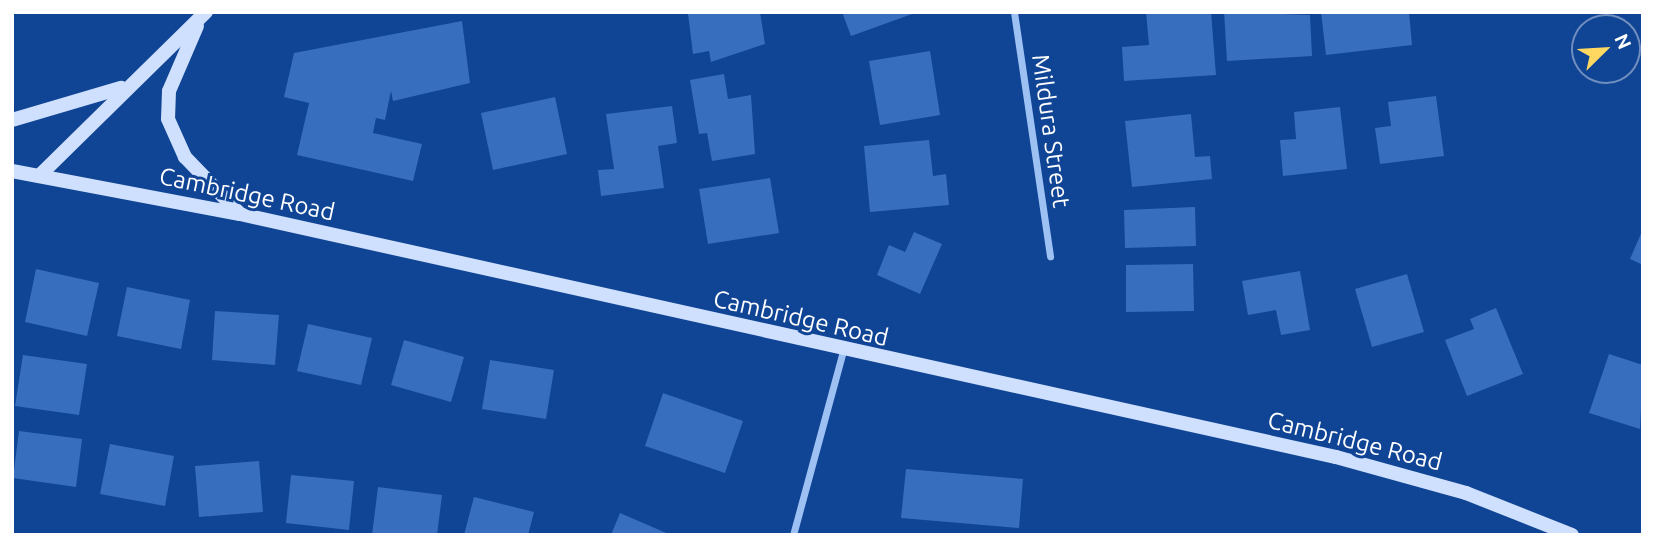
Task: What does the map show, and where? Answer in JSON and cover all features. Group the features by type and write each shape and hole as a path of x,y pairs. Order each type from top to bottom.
{"main road":[{"path":"39,176 204,14"},
{"path":"204,14 175,72 168,119 185,158 240,214"},
{"path":"12,120 130,85"},
{"name":"Cambridge Road","path":"12,171 240,214 844,351 1401,473 1572,535"}],"street":[{"name":"Mildura Street","path":"1014,12 1050,256"},
{"path":"793,535 844,351"}],"building":[{"path":"760,12 765,44 711,62 709,51 693,54 688,14"},
{"path":"842,12 915,12 915,13 851,36"},
{"path":"1146,12 1211,12 1216,75 1124,81 1122,47 1149,45"},
{"path":"1224,12 1310,15 1312,56 1227,61"},
{"path":"1321,12 1409,12 1412,45 1326,55"},
{"path":"462,21 470,83 393,101 391,91 385,120 376,118 373,133 422,144 413,181 297,155 309,103 284,97 294,53"},
{"path":"930,51 940,115 880,125 869,61"},
{"path":"724,74 728,99 751,95 755,154 712,161 707,133 699,134 690,80"},
{"path":"1436,96 1444,156 1380,164 1375,128 1391,126 1388,102"},
{"path":"555,97 567,154 493,170 481,113"},
{"path":"672,106 677,143 658,146 664,188 601,196 598,170 614,169 606,114"},
{"path":"1340,107 1347,169 1283,176 1280,140 1296,139 1294,112"},
{"path":"1191,114 1195,157 1210,156 1212,179 1132,187 1125,121"},
{"path":"929,140 933,176 946,174 949,205 870,212 864,146"},
{"path":"770,178 779,233 708,244 699,189"},
{"path":"1195,207 1196,246 1125,248 1124,210"},
{"path":"1643,229 1643,265 1630,259"},
{"path":"914,232 942,244 920,294 877,275 889,245 905,252"},
{"path":"1193,264 1194,311 1126,312 1126,265"},
{"path":"36,269 99,283 87,336 25,322"},
{"path":"1300,271 1310,330 1281,335 1276,310 1248,315 1242,281"},
{"path":"1407,274 1424,332 1372,347 1355,289"},
{"path":"127,287 190,300 181,349 117,336"},
{"path":"1496,308 1523,374 1467,396 1445,340 1474,329 1470,319"},
{"path":"215,311 279,315 275,365 212,360"},
{"path":"308,324 372,338 361,385 297,371"},
{"path":"404,340 464,357 451,402 391,385"},
{"path":"1609,354 1643,365 1640,429 1589,413"},
{"path":"23,355 87,364 79,415 15,406"},
{"path":"490,360 554,370 546,419 482,409"},
{"path":"663,393 743,421 725,473 645,446"},
{"path":"19,431 82,439 76,487 13,478"},
{"path":"110,444 174,456 165,506 100,494"},
{"path":"259,461 263,512 199,517 195,466"},
{"path":"906,469 1023,479 1019,528 901,518"},
{"path":"291,475 354,481 349,530 286,523"},
{"path":"378,487 442,495 437,535 372,535"},
{"path":"474,497 534,512 528,535 464,535"},
{"path":"620,513 671,535 611,535"}]}
